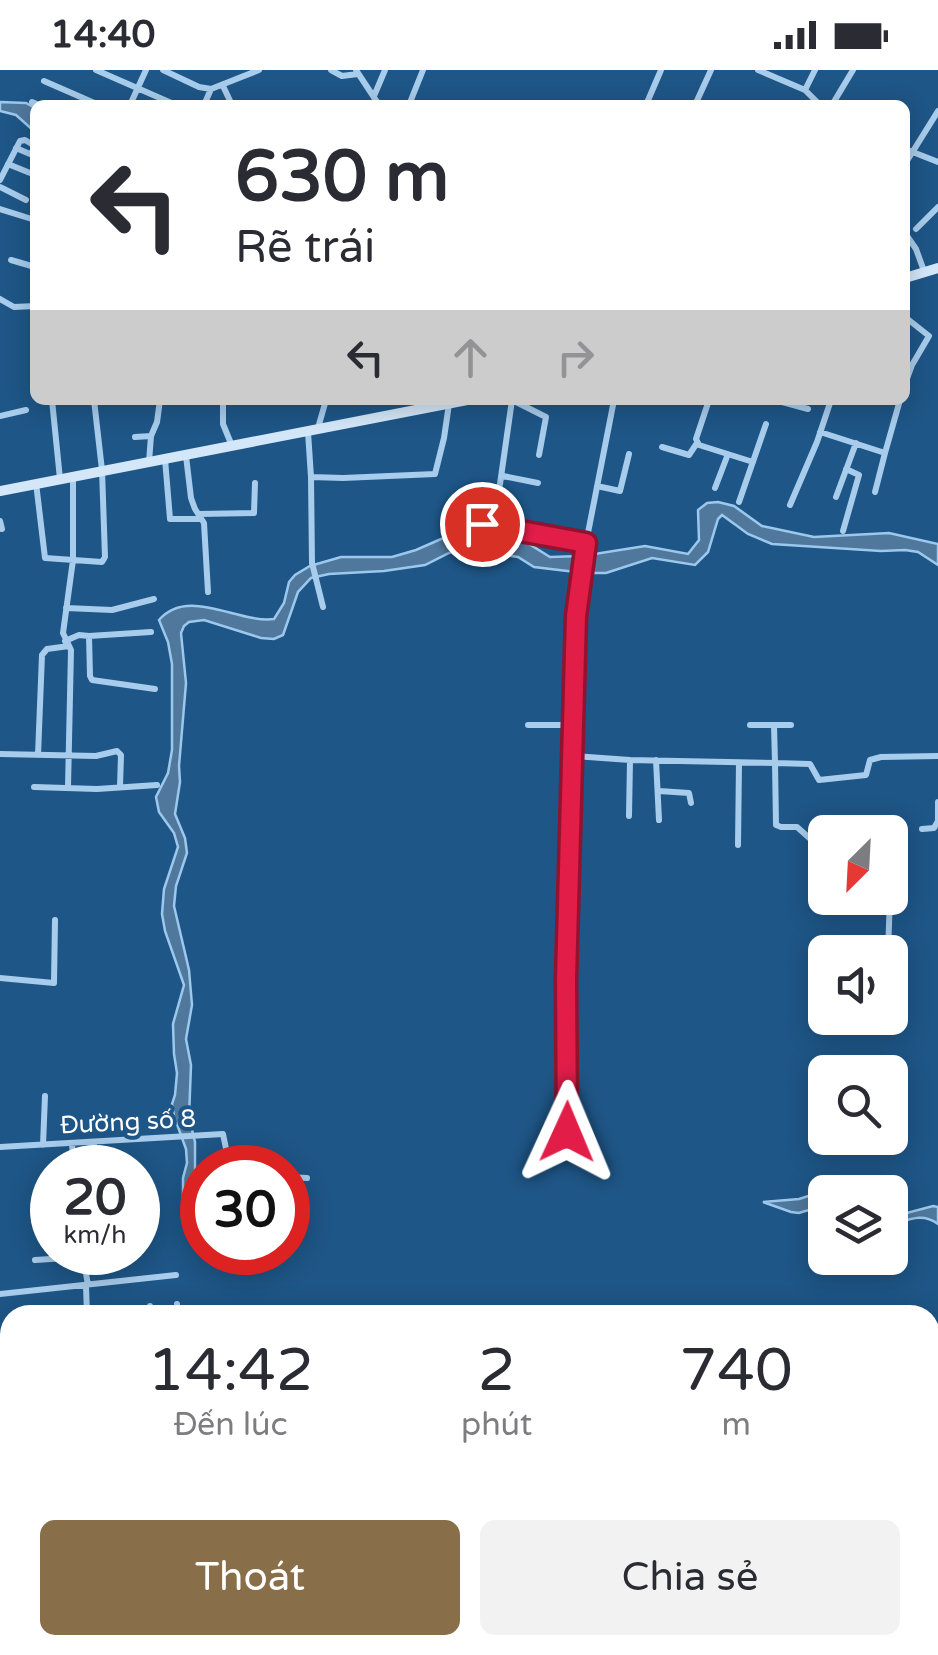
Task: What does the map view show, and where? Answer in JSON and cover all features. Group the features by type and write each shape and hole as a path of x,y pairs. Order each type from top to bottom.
{"main road":[{"path":"0,491 444,405"}],"street":[{"path":"96,70 165,100"},
{"path":"132,100 146,70"},
{"path":"164,70 211,89 259,70"},
{"path":"331,70 342,76 357,72 376,100"},
{"path":"374,97 385,70"},
{"path":"411,100 423,70"},
{"path":"648,100 661,70"},
{"path":"697,100 710,70"},
{"path":"758,70 773,72 805,90 813,100"},
{"path":"805,90 816,70"},
{"path":"835,100 852,70"},
{"path":"44,81 88,100"},
{"path":"222,86 229,100"},
{"path":"206,100 211,89"},
{"path":"910,149 938,112"},
{"path":"0,180 22,140 30,144"},
{"path":"910,150 938,162"},
{"path":"8,164 30,173"},
{"path":"0,188 26,200"},
{"path":"916,229 938,207"},
{"path":"0,209 30,218"},
{"path":"910,241 934,272"},
{"path":"11,260 30,266"},
{"path":"0,298 14,307 30,306"},
{"path":"910,321 928,334 910,373"},
{"path":"53,405 60,478"},
{"path":"36,484 44,558 102,562 102,470 95,405"},
{"path":"149,462 151,436 161,405"},
{"path":"223,405 223,424 232,446"},
{"path":"323,607 312,561 311,477 313,430 324,405"},
{"path":"311,477 435,474 449,405"},
{"path":"494,526 511,405"},
{"path":"522,405 546,417 540,455"},
{"path":"567,1132 566,999 576,616 585,547 613,405"},
{"path":"662,447 690,456 707,405"},
{"path":"793,405 808,409"},
{"path":"790,504 829,405"},
{"path":"875,492 899,405"},
{"path":"0,416 26,410"},
{"path":"739,502 766,424"},
{"path":"820,432 885,453"},
{"path":"135,436 151,436"},
{"path":"696,442 752,462"},
{"path":"836,498 856,443"},
{"path":"597,486 620,491 628,454"},
{"path":"715,488 728,454"},
{"path":"186,455 189,488 200,517 208,592"},
{"path":"165,459 170,519 254,514 255,483"},
{"path":"843,530 859,475 846,469"},
{"path":"68,788 71,650 64,633 73,560 73,476"},
{"path":"502,476 538,483"},
{"path":"482,524 585,547"},
{"path":"66,608 112,610 154,599"},
{"path":"38,755 42,655 46,649 67,644 79,635 151,632"},
{"path":"90,636 92,680 155,689"},
{"path":"528,725 574,725"},
{"path":"750,725 790,725"},
{"path":"774,725 776,824 782,828 798,827 808,836"},
{"path":"0,754 96,756 120,752 120,787"},
{"path":"574,756 810,764 818,780 866,775 870,760 882,757 938,756"},
{"path":"628,816 630,760"},
{"path":"656,760 659,820"},
{"path":"738,846 739,763"},
{"path":"34,787 157,785"},
{"path":"659,791 689,793 691,803"},
{"path":"922,830 934,828 938,821 938,802"},
{"path":"0,978 54,983 55,920"},
{"path":"44,1145 45,1096"},
{"name":"Đường số 8","path":"44,1145 179,1136 224,1136 226,1145"},
{"name":"Đường số 8","path":"0,1147 30,1146"},
{"path":"85,1275 87,1305"},
{"path":"0,1294 176,1275"}],"shaded area":[{"path":"0,102 26,103 30,105 30,128 16,115 0,111"},
{"path":"707,503 734,506 762,526 814,537 889,533 938,544 938,565 918,552 905,550 772,544 748,534 722,515 708,552 695,565 652,558 606,573 584,573 534,567 518,557 481,547 468,548 425,565 311,578 298,592 283,635 274,639 204,620 184,626 181,633 186,683 175,814 187,853 174,906 189,970 192,1005 186,1039 191,1065 189,1118 195,1142 185,1145 172,1104 177,1073 173,1024 184,985 162,914 164,889 178,847 174,833 159,812 156,797 168,773 172,750 172,664 159,620 184,606 274,619 284,603 289,582 310,566 341,557 392,557 470,532 529,544 550,557 645,546 688,554 699,540 698,510"},
{"path":"808,1196 808,1210 791,1212 763,1202"},
{"path":"938,1207 938,1224 923,1218 908,1220 908,1213"}],"route":[{"path":"482,524 586,543 576,616 566,979 567,1132"}]}
